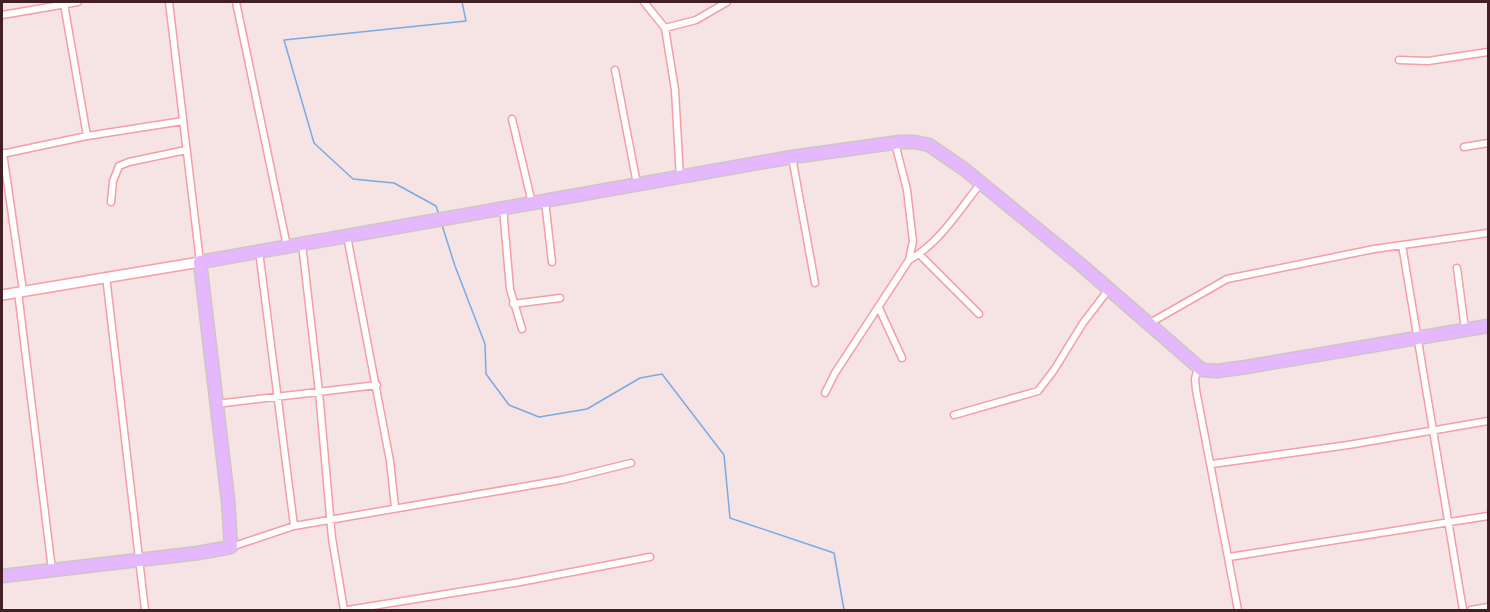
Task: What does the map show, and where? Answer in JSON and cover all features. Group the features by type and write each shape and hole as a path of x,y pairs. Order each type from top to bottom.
{"highway":[{"path":"2,576 198,554 231,548 228,500 200,262 792,157 895,143 915,142 929,145 981,183 1150,323 1198,367 1206,371 1488,326"}],"street":[{"path":"2,15 78,2"},
{"path":"2,295 200,262 169,2"},
{"path":"236,2 287,246"},
{"path":"644,2 665,28 675,90 681,178"},
{"path":"665,28 696,20 727,2"},
{"path":"64,4 87,136"},
{"path":"1399,60 1428,61 1488,52"},
{"path":"615,70 637,184"},
{"path":"512,119 539,202 552,262"},
{"path":"52,570 21,291 2,154 87,136 183,121"},
{"path":"825,393 835,373 909,260 913,241 907,190 895,143"},
{"path":"1464,147 1488,143"},
{"path":"111,201 113,181 118,166 186,150"},
{"path":"792,157 815,283"},
{"path":"909,260 941,234 981,183"},
{"path":"503,208 513,304 522,329"},
{"path":"1150,323 1227,279 1347,254 1488,233"},
{"path":"346,235 377,385 395,507"},
{"path":"302,243 330,519 346,610 520,582 650,557"},
{"path":"1402,245 1463,610"},
{"path":"259,251 294,526"},
{"path":"919,254 980,314"},
{"path":"1457,268 1465,330"},
{"path":"106,276 145,610"},
{"path":"954,415 1038,391 1054,370 1083,322 1109,289"},
{"path":"513,304 560,298"},
{"path":"879,308 902,358"},
{"path":"1198,367 1195,379 1196,390 1212,464 1238,610"},
{"path":"216,404 377,385"},
{"path":"1212,464 1488,421"},
{"path":"231,548 294,526 562,480 631,463"},
{"path":"1229,557 1488,516"},
{"path":"1471,610 1488,608"}],"waterway":[{"path":"439,215 436,206 394,183 353,179 314,143 284,40 466,21 462,2"},
{"path":"442,225 485,344 486,374 509,405 539,417 587,409 640,378 662,374 724,455 730,518 834,553 844,610"}]}
